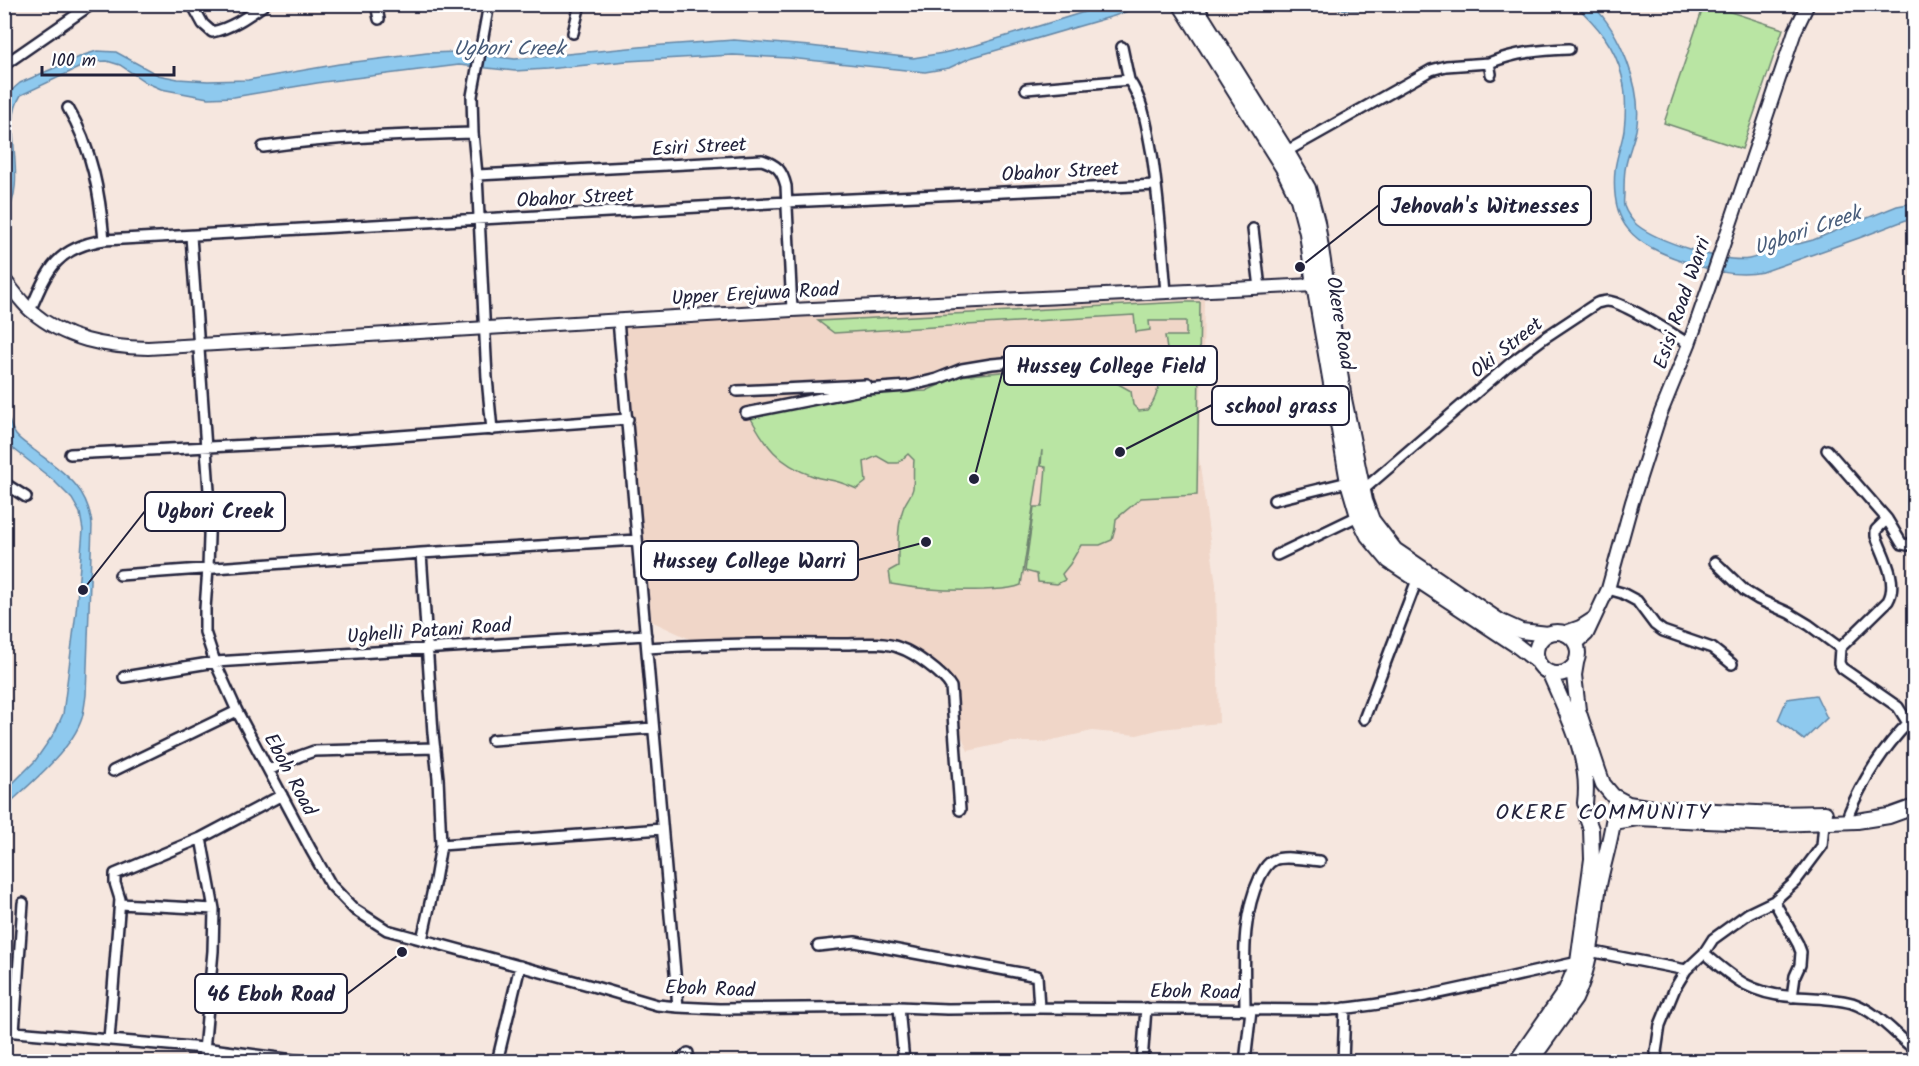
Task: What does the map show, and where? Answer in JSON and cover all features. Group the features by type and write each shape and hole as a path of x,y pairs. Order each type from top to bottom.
{"main road":[{"name":"Okere Road","path":"1180,4 1291,183 1304,216 1348,482 1358,516 1368,536 1389,561 1538,662"},
{"name":"Okere Road","path":"1194,4 1308,188 1313,204 1344,399 1363,490 1372,520 1395,550 1510,627 1521,631 1555,633"},
{"path":"1516,1062 1566,990 1578,962 1592,859 1591,829 1584,808 1587,793 1582,757 1550,674 1538,662 1536,649 1538,643 1555,633 1571,637 1576,644 1578,657 1574,675 1578,710 1599,773 1604,784 1616,799 1619,809 1613,822 1603,864 1584,977 1575,999 1530,1062"},
{"path":"1550,674 1565,673 1576,663"},
{"path":"1585,803 1592,794 1602,791 1628,804 1654,808 1777,814 1849,813 1874,812 1914,798"},
{"path":"1587,818 1602,826 1637,818 1776,824 1824,823 1889,816 1914,807"}],"street":[{"path":"4,65 92,4"},
{"path":"192,4 203,24 212,32 234,24 265,4"},
{"path":"376,4 379,20"},
{"path":"489,4 472,96 472,133 477,175 492,430"},
{"path":"573,33 580,4"},
{"name":"Esisi Road Warri","path":"1576,644 1587,634 1608,589 1660,415 1689,344 1795,31 1808,4"},
{"path":"1122,46 1129,80 1136,90 1146,120 1156,185 1166,292"},
{"path":"1287,151 1431,70 1446,66 1490,63 1528,52 1569,50"},
{"path":"1490,63 1491,74"},
{"path":"1026,89 1129,80"},
{"path":"69,108 80,128 96,176 104,240"},
{"path":"263,147 352,137 472,133"},
{"name":"Esiri Street","path":"477,175 762,160 773,163 783,175 788,202 792,310"},
{"name":"Obahor Street","path":"30,311 52,266 72,249 104,240 479,221 788,202 1156,185"},
{"path":"1253,229 1260,288"},
{"name":"Eboh Road","path":"190,236 210,505 205,632 215,662 237,711 331,885 354,909 387,930 648,1003 719,1009 899,1007 1248,1010 1345,1008 1403,1001 1578,962"},
{"name":"Upper Erejuwa Road","path":"4,279 30,311 51,325 100,345 124,348 792,310 1314,285"},
{"name":"Oki Street","path":"1363,490 1512,362 1598,303 1607,301 1615,303 1654,322 1689,344"},
{"path":"618,320 678,1007"},
{"path":"746,412 866,389 908,386 937,379 962,369 1037,360"},
{"path":"737,391 922,382"},
{"path":"70,454 492,430 628,419"},
{"path":"1827,450 1887,519 1902,544 1907,545 1914,542"},
{"path":"1274,500 1348,482"},
{"path":"4,483 26,498"},
{"path":"1277,555 1358,516"},
{"path":"1849,813 1873,769 1911,720 1898,707 1842,668 1839,663 1840,648 1888,601 1892,593 1889,572 1876,536 1876,530 1887,519"},
{"path":"120,575 637,540"},
{"path":"421,553 441,845 422,940"},
{"path":"1715,562 1745,591 1809,625 1840,648"},
{"path":"1364,719 1417,580"},
{"path":"1608,589 1623,593 1637,601 1655,625 1663,631 1712,648 1732,664"},
{"path":"1555,633 1580,627 1595,617"},
{"name":"Ughelli Patani Road","path":"124,677 215,662 646,635"},
{"path":"647,648 694,645 805,644 879,645 900,648 942,675 951,687 960,810"},
{"path":"113,771 237,711"},
{"path":"492,740 653,728"},
{"path":"269,770 314,752 435,748"},
{"path":"109,1040 120,904 115,874 201,838 282,795"},
{"path":"1658,1062 1656,1052 1660,1025 1675,988 1686,970 1704,953 1713,939 1749,913 1774,901 1796,882 1822,846 1824,823"},
{"path":"441,845 662,829"},
{"path":"201,838 214,909 213,951 203,1062"},
{"path":"1245,1062 1248,1010 1245,932 1253,892 1264,869 1271,861 1279,858 1320,861"},
{"path":"1774,901 1801,952 1792,997"},
{"path":"23,903 9,1031 266,1054 309,1062"},
{"path":"120,904 214,909"},
{"path":"818,946 855,942 1037,976 1039,1008"},
{"path":"1589,951 1686,970"},
{"path":"1704,953 1732,977 1754,990 1792,997 1836,999 1854,1004 1884,1023 1914,1049"},
{"path":"497,1062 520,966"},
{"path":"899,1007 904,1062"},
{"path":"1142,1062 1146,1008"},
{"path":"1343,1062 1345,1008"},
{"path":"679,1062 688,1053"}],"shaded area":[{"path":"1204,299 1198,451 1216,585 1219,723 1161,729 1137,735 1092,731 1044,742 1009,742 968,751 958,728 957,684 940,671 892,647 690,639 651,621 623,321"}],"green space":[{"path":"1704,5 1783,29 1742,149 1664,123"},
{"path":"1200,302 1197,495 1141,498 1116,519 1112,540 1100,545 1081,545 1062,574 1065,580 1057,584 1038,582 1037,574 1025,571 1034,507 1042,507 1043,502 1046,467 1041,466 1042,450 1021,585 1007,589 984,590 914,588 891,584 889,571 898,566 900,523 904,506 913,488 914,460 908,454 898,463 889,463 877,456 864,462 866,482 857,489 816,477 790,466 767,444 748,413 864,394 926,391 959,376 1054,367 1054,369 1097,372 1131,391 1133,405 1139,411 1147,410 1163,379 1178,370 1178,365 1169,363 1165,336 1186,336 1186,321 1149,321 1150,330 1136,332 1134,315 834,333 818,321"}],"water":[{"path":"1107,5 1144,5 970,58 949,68 925,72 789,58 733,55 515,71 459,65 323,82 234,97 208,98 161,89 147,83 120,65 107,61 91,62 21,95 15,108 13,123 15,187 12,202 5,217 5,104 9,95 20,83 97,51 116,52 158,75 208,81 248,80 339,64 427,53 457,52 515,59 734,40 913,58 977,45"},
{"path":"1319,5 1413,5 1354,10"},
{"path":"1575,5 1592,5 1612,30 1628,63 1638,114 1625,170 1624,204 1633,221 1646,231 1691,250 1723,258 1749,259 1761,254 1780,240 1788,244 1798,244 1813,240 1897,206 1914,203 1914,217 1753,274 1733,274 1713,270 1666,255 1639,240 1621,219 1614,189 1615,170 1624,130 1622,76 1610,46 1591,20"},
{"path":"5,395 13,431 22,441 64,473 80,490 90,511 92,525 86,695 82,718 77,730 60,754 5,807 5,791 35,761 55,732 63,714 76,612 83,530 80,513 72,499 53,480 5,442"},
{"path":"1816,695 1827,718 1804,740 1778,720 1787,699"}],"place":[{"name":"Jehovah's Witnesses","path":"1300,267"},
{"name":"school grass","path":"1120,452"},
{"name":"Hussey College Field","path":"974,479"},
{"name":"Hussey College Warri","path":"926,542"},
{"name":"Ugbori Creek","path":"83,590"},
{"name":"46 Eboh Road","path":"402,952"}],"district":[{"name":"OKERE COMMUNITY","path":"1604,811"}]}
